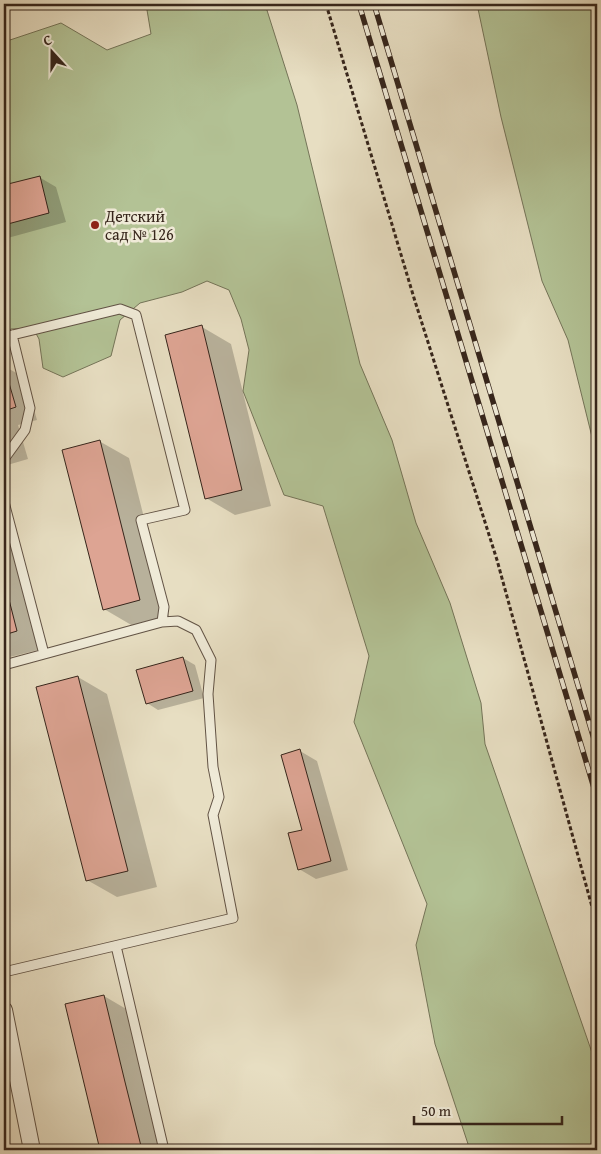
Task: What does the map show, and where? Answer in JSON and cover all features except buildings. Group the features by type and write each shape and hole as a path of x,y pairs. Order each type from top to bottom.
{"street":[{"path":"4,1010 32,1150"}],"lane":[{"path":"4,459 25,430 30,408 8,336 120,309 136,315 185,510 141,520 164,607 162,622"},
{"path":"4,502 44,654"},
{"path":"4,665 162,622 178,620 196,630 211,660 208,694 213,766 219,797 213,814 233,918 4,972"},
{"path":"116,946 164,1150"}],"path":[{"path":"326,4 417,308 497,560 597,925"}],"green space":[{"path":"146,4 265,4 297,105 360,364 392,440 416,523 450,603 481,703 485,744 597,1067 597,1150 470,1150 435,1044 416,945 427,904 354,722 369,656 323,506 284,495 243,391 249,350 241,319 229,290 207,281 182,292 140,303 120,320 111,356 63,377 43,368 39,339 33,328 11,329 4,334 4,42 61,23 107,50 151,34"},
{"path":"477,4 597,4 597,444 593,441 568,340 542,281 501,117"}],"railway":[{"path":"359,4 597,798"},
{"path":"374,4 597,749"}],"place":[{"name":"Детский сад № 126","path":"95,225"}]}
